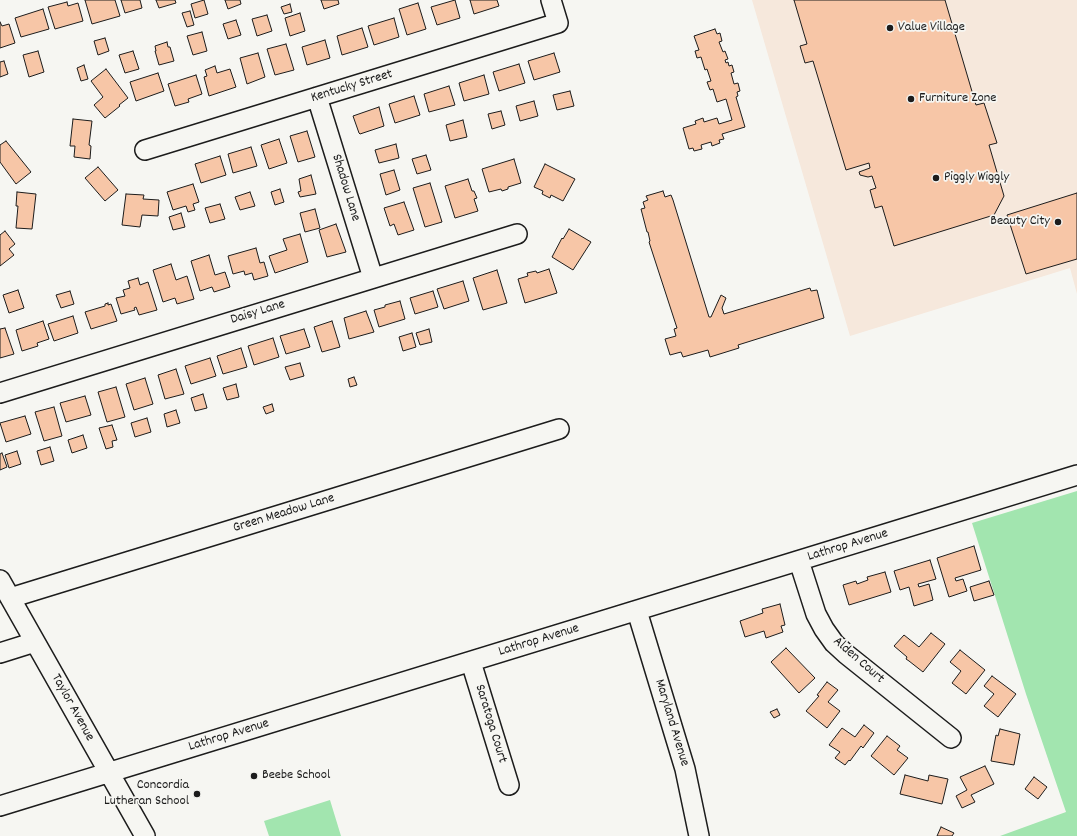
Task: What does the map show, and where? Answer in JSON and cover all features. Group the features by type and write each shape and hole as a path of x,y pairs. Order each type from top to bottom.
{"street":[{"name":"Kentucky Street","path":"145,150 558,23 551,0"},
{"name":"Shadow Lane","path":"317,97 373,278"},
{"name":"Daisy Lane","path":"0,393 517,234"},
{"name":"Green Meadow Lane","path":"10,598 559,430"},
{"name":"Lathrop Avenue","path":"0,806 1077,476"},
{"name":"Alden Court","path":"799,561 816,614 834,643 951,738"},
{"name":"Taylor Avenue","path":"0,580 145,836"},
{"name":"Maryland Avenue","path":"637,611 685,769 699,836"},
{"path":"0,653 35,642"},
{"name":"Saratoga Court","path":"471,662 509,786"}],"shaded area":[{"path":"752,0 1077,0 1077,294 1070,268 850,336"}],"green space":[{"path":"1077,491 1077,836 1000,836 1066,812 1026,694 972,523"},
{"path":"330,800 341,836 269,836 264,821"}],"building":[{"path":"85,0 115,0 120,16 92,24"},
{"path":"121,0 140,0 142,8 125,13"},
{"path":"156,0 175,0 176,3 159,8"},
{"path":"204,0 208,14 195,18 191,4"},
{"path":"225,0 240,0 241,4 228,9"},
{"path":"321,0 338,0 339,4 324,9"},
{"path":"455,0 460,18 437,25 431,7"},
{"path":"470,0 497,0 499,6 474,14"},
{"path":"794,0 945,0 976,105 984,103 997,143 989,145 1004,196 994,215 894,246 882,206 875,208 870,190 876,188 872,176 868,177 860,175 859,172 870,168 869,163 846,170 813,61 805,63 800,46 807,44"},
{"path":"67,2 68,6 78,3 83,21 55,29 48,7"},
{"path":"418,3 426,29 407,35 399,9"},
{"path":"290,4 292,12 284,14 281,7"},
{"path":"43,9 49,29 21,37 15,18"},
{"path":"190,11 194,25 187,27 182,13"},
{"path":"300,13 305,31 290,36 285,18"},
{"path":"267,15 272,31 257,36 252,19"},
{"path":"394,18 399,37 374,45 368,26"},
{"path":"236,20 241,35 228,39 223,24"},
{"path":"0,22 2,26 9,24 15,43 0,48"},
{"path":"362,28 368,47 342,55 337,36"},
{"path":"715,29 717,34 720,33 722,41 719,42 728,59 725,60 726,63 728,62 729,66 732,65 734,72 731,73 734,84 738,83 740,91 737,92 738,96 736,97 745,127 722,134 724,139 719,140 720,143 712,146 711,142 701,145 702,149 694,151 693,148 689,149 683,128 696,124 695,121 703,118 704,122 717,118 719,124 732,120 726,99 717,102 713,89 710,90 707,82 711,81 707,69 705,70 701,57 697,58 695,51 699,50 694,36"},
{"path":"202,32 207,51 193,55 187,36"},
{"path":"105,38 109,51 98,55 94,41"},
{"path":"325,40 330,58 307,65 302,47"},
{"path":"167,42 174,61 159,65 155,46"},
{"path":"286,44 294,70 275,75 267,49"},
{"path":"38,51 44,72 29,77 23,55"},
{"path":"133,51 139,69 125,73 119,55"},
{"path":"258,53 265,77 247,84 240,58"},
{"path":"554,53 560,72 534,80 528,61"},
{"path":"4,61 8,74 0,77 0,62"},
{"path":"519,64 525,83 499,91 493,72"},
{"path":"84,65 88,79 81,81 77,68"},
{"path":"215,66 217,73 230,69 236,87 209,96 204,77 207,76 205,70"},
{"path":"106,69 128,98 105,118 94,105 103,97 91,81"},
{"path":"158,73 164,91 136,101 130,82"},
{"path":"196,75 202,94 188,99 189,102 175,106 168,84"},
{"path":"484,75 489,94 464,101 459,83"},
{"path":"449,86 455,105 429,112 424,94"},
{"path":"570,91 574,106 557,110 553,95"},
{"path":"414,96 420,115 395,123 389,104"},
{"path":"534,101 538,116 520,121 516,106"},
{"path":"379,107 384,126 360,134 353,116"},
{"path":"501,111 505,125 492,129 488,114"},
{"path":"73,119 92,121 89,145 91,146 90,159 74,157 75,146 70,146"},
{"path":"463,120 467,137 450,141 446,125"},
{"path":"307,131 315,157 298,162 290,136"},
{"path":"279,139 287,163 269,169 261,145"},
{"path":"6,141 31,172 16,184 0,162 0,145"},
{"path":"396,144 399,158 379,163 375,150"},
{"path":"251,147 257,166 233,173 228,154"},
{"path":"426,155 431,170 417,174 412,159"},
{"path":"220,156 226,175 201,183 195,164"},
{"path":"514,159 521,183 508,187 508,189 502,191 501,189 489,192 482,169"},
{"path":"545,164 575,179 563,201 551,195 550,198 542,194 543,191 534,187"},
{"path":"98,167 118,190 105,201 85,178"},
{"path":"394,170 400,190 386,195 380,174"},
{"path":"311,175 316,194 300,197 298,192 301,191 299,179"},
{"path":"468,179 472,191 474,191 477,198 474,199 478,211 455,218 445,186"},
{"path":"430,183 442,222 425,227 413,188"},
{"path":"193,184 199,202 193,204 195,210 188,212 186,206 173,210 167,192"},
{"path":"280,189 284,202 275,205 271,192"},
{"path":"663,191 665,197 671,195 673,200 709,317 711,317 721,295 726,298 722,308 724,314 810,288 811,291 817,290 824,318 738,345 739,348 710,357 708,350 683,357 681,352 670,355 665,339 676,336 674,329 677,328 649,242 648,232 641,209 645,208 643,202 648,200 646,196"},
{"path":"17,192 36,194 32,229 16,228 18,206 16,206"},
{"path":"250,192 255,206 240,210 235,197"},
{"path":"1077,193 1077,259 1026,274 1007,215"},
{"path":"126,194 144,195 143,199 159,200 158,216 142,215 140,227 122,225"},
{"path":"404,202 414,230 398,235 394,224 390,226 384,208"},
{"path":"220,204 225,219 210,223 205,208"},
{"path":"315,209 320,228 305,232 300,213"},
{"path":"181,213 185,227 173,230 169,217"},
{"path":"336,224 346,252 327,257 319,230"},
{"path":"569,229 591,242 573,270 552,257 562,238 563,239"},
{"path":"5,231 15,244 9,249 14,255 0,266 0,235"},
{"path":"300,234 308,262 275,273 269,256 287,250 283,239"},
{"path":"256,248 260,263 264,262 268,276 254,280 252,273 245,275 244,271 233,274 228,256"},
{"path":"209,255 215,275 225,272 230,287 214,292 212,287 200,291 191,261"},
{"path":"171,264 176,280 187,276 194,299 177,304 175,298 163,302 153,270"},
{"path":"549,269 557,293 525,303 518,279 528,276 527,273 536,271 537,273"},
{"path":"497,270 507,303 483,310 473,278"},
{"path":"138,278 140,285 148,282 157,310 139,315 136,307 134,308 135,310 121,314 116,298 125,296 123,290 130,288 128,281"},
{"path":"463,281 469,301 444,309 437,289"},
{"path":"18,290 24,308 9,313 3,295"},
{"path":"70,291 74,304 61,308 56,295"},
{"path":"433,291 438,307 415,314 410,298"},
{"path":"400,301 405,319 379,327 374,310"},
{"path":"108,303 108,305 111,304 117,321 91,329 85,312 105,306 105,304"},
{"path":"366,311 374,332 349,339 344,318"},
{"path":"73,316 78,333 54,341 48,324"},
{"path":"43,321 49,339 37,343 38,346 22,351 16,330"},
{"path":"332,321 340,347 322,352 314,327"},
{"path":"5,328 14,354 0,358 0,329"},
{"path":"304,329 310,347 286,354 280,336"},
{"path":"429,329 432,342 420,345 416,333"},
{"path":"412,333 416,347 403,351 399,337"},
{"path":"273,338 279,357 254,365 248,346"},
{"path":"241,348 247,367 223,374 217,356"},
{"path":"210,358 216,376 191,384 185,366"},
{"path":"300,363 304,376 290,380 285,367"},
{"path":"176,369 184,394 165,399 158,375"},
{"path":"354,377 357,385 350,387 348,379"},
{"path":"145,378 153,404 134,410 126,384"},
{"path":"236,384 239,397 227,400 223,388"},
{"path":"116,387 125,417 107,422 98,392"},
{"path":"203,394 207,408 195,411 191,398"},
{"path":"85,396 91,415 66,422 60,403"},
{"path":"272,404 274,411 266,414 263,407"},
{"path":"54,407 62,436 44,441 35,412"},
{"path":"176,410 180,423 167,427 164,414"},
{"path":"25,416 31,434 6,442 0,423"},
{"path":"147,418 151,432 135,437 131,423"},
{"path":"112,425 117,440 112,441 113,447 106,449 99,428"},
{"path":"83,435 87,448 72,453 68,440"},
{"path":"50,447 54,461 41,465 37,451"},
{"path":"17,451 21,464 9,468 5,455"},
{"path":"2,453 7,467 0,470 0,454"},
{"path":"974,546 981,570 955,578 956,581 963,579 967,591 949,597 937,558"},
{"path":"930,560 936,579 918,584 919,587 929,584 933,600 914,606 909,587 900,590 894,571"},
{"path":"885,572 891,592 849,605 843,585 856,581 857,584 868,580 867,577"},
{"path":"989,581 994,595 974,601 970,587"},
{"path":"780,604 785,625 781,626 783,632 766,638 764,631 745,637 740,621 763,613 762,609"},
{"path":"931,633 945,644 923,672 906,659 907,657 894,646 904,635 919,647"},
{"path":"786,648 815,678 799,693 771,662"},
{"path":"960,650 985,670 966,694 952,683 961,671 950,662"},
{"path":"992,676 1016,694 998,717 984,706 994,694 984,686"},
{"path":"827,682 838,690 828,702 840,711 827,728 806,711 819,696 817,695"},
{"path":"777,709 780,715 774,718 770,712"},
{"path":"864,725 874,733 863,748 861,746 850,761 849,760 845,765 835,758 840,752 829,745 842,728 855,737"},
{"path":"1000,729 1020,734 1014,765 991,761 996,735 998,736"},
{"path":"887,736 900,746 897,750 908,758 894,775 871,756"},
{"path":"985,766 994,784 971,795 975,802 962,808 956,796 967,790 960,777"},
{"path":"905,775 928,781 929,775 948,779 942,804 900,794"},
{"path":"1034,777 1047,787 1038,799 1025,789"},
{"path":"941,827 954,833 952,836 937,836"}],"place":[{"name":"Value Village","path":"890,28"},
{"name":"Furniture Zone","path":"911,99"},
{"name":"Piggly Wiggly","path":"936,178"},
{"name":"Beauty City","path":"1058,222"},
{"name":"Beebe School","path":"254,776"},
{"name":"Concordia Lutheran School","path":"197,794"}]}
